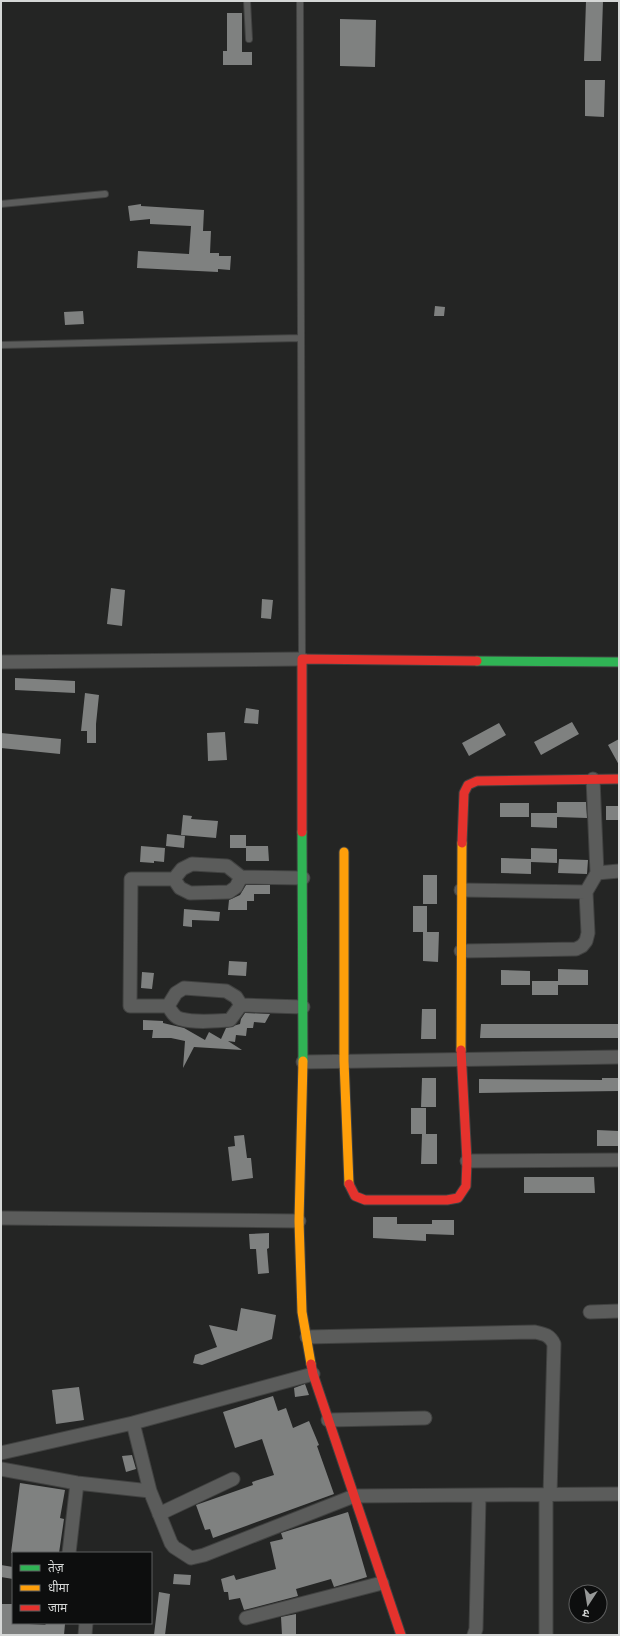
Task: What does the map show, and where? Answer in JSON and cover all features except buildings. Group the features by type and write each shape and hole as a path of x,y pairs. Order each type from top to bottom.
{"street":[{"path":"1,662 302,659 619,662"},
{"path":"302,659 303,1062 299,1221 302,1312 313,1374 382,1583 401,1635"},
{"path":"461,951 576,949 582,946 588,933 586,892 597,873 593,779"},
{"path":"344,852 344,1061 349,1188 355,1196 365,1200 447,1200 458,1198 466,1186 467,1161 461,1060 461,890 464,793 468,785 477,781 619,779"},
{"path":"174,879 182,869 192,864 227,866 242,878 303,878"},
{"path":"597,873 619,871"},
{"path":"174,879 180,888 190,893 229,892 236,887 242,878"},
{"path":"168,1006 130,1006 131,879 174,879"},
{"path":"461,890 586,892"},
{"path":"168,1006 176,993 184,988 226,991 236,998 241,1006"},
{"path":"168,1006 174,1015 181,1019 212,1021 230,1020 241,1006"},
{"path":"241,1006 303,1007"},
{"path":"303,1062 619,1057"},
{"path":"467,1161 619,1160"},
{"path":"1,1218 299,1221"},
{"path":"590,1312 619,1311"},
{"path":"307,1337 535,1332 546,1334 552,1339 554,1344 548,1495 546,1635"},
{"path":"1,1453 133,1423 313,1374"},
{"path":"328,1420 425,1418"},
{"path":"133,1423 150,1491 159,1514 174,1547 191,1558 204,1555 354,1496 479,1497 619,1494"},
{"path":"1,1469 77,1483 150,1491"},
{"path":"159,1514 233,1479"},
{"path":"69,1552 77,1483"},
{"path":"474,1635 476,1630 479,1497"},
{"path":"246,1618 382,1583"},
{"path":"85,1635 86,1624"}],"lane":[{"path":"247,1 249,39"},
{"path":"300,1 303,527 302,659"},
{"path":"1,204 105,194"},
{"path":"1,345 301,338"}],"traffic: fast":[{"path":"477,661 619,662"},
{"path":"302,832 303,1061"}],"traffic: slow":[{"path":"461,1050 462,843"},
{"path":"344,852 344,1061 349,1184"},
{"path":"303,1061 299,1221 302,1312 311,1364"}],"traffic: jam":[{"path":"302,832 302,659 477,661"},
{"path":"462,843 464,793 468,785 477,781 619,779"},
{"path":"349,1184 355,1196 365,1200 447,1200 458,1198 466,1186 467,1161 461,1050"},
{"path":"311,1364 313,1374 401,1635"}]}
